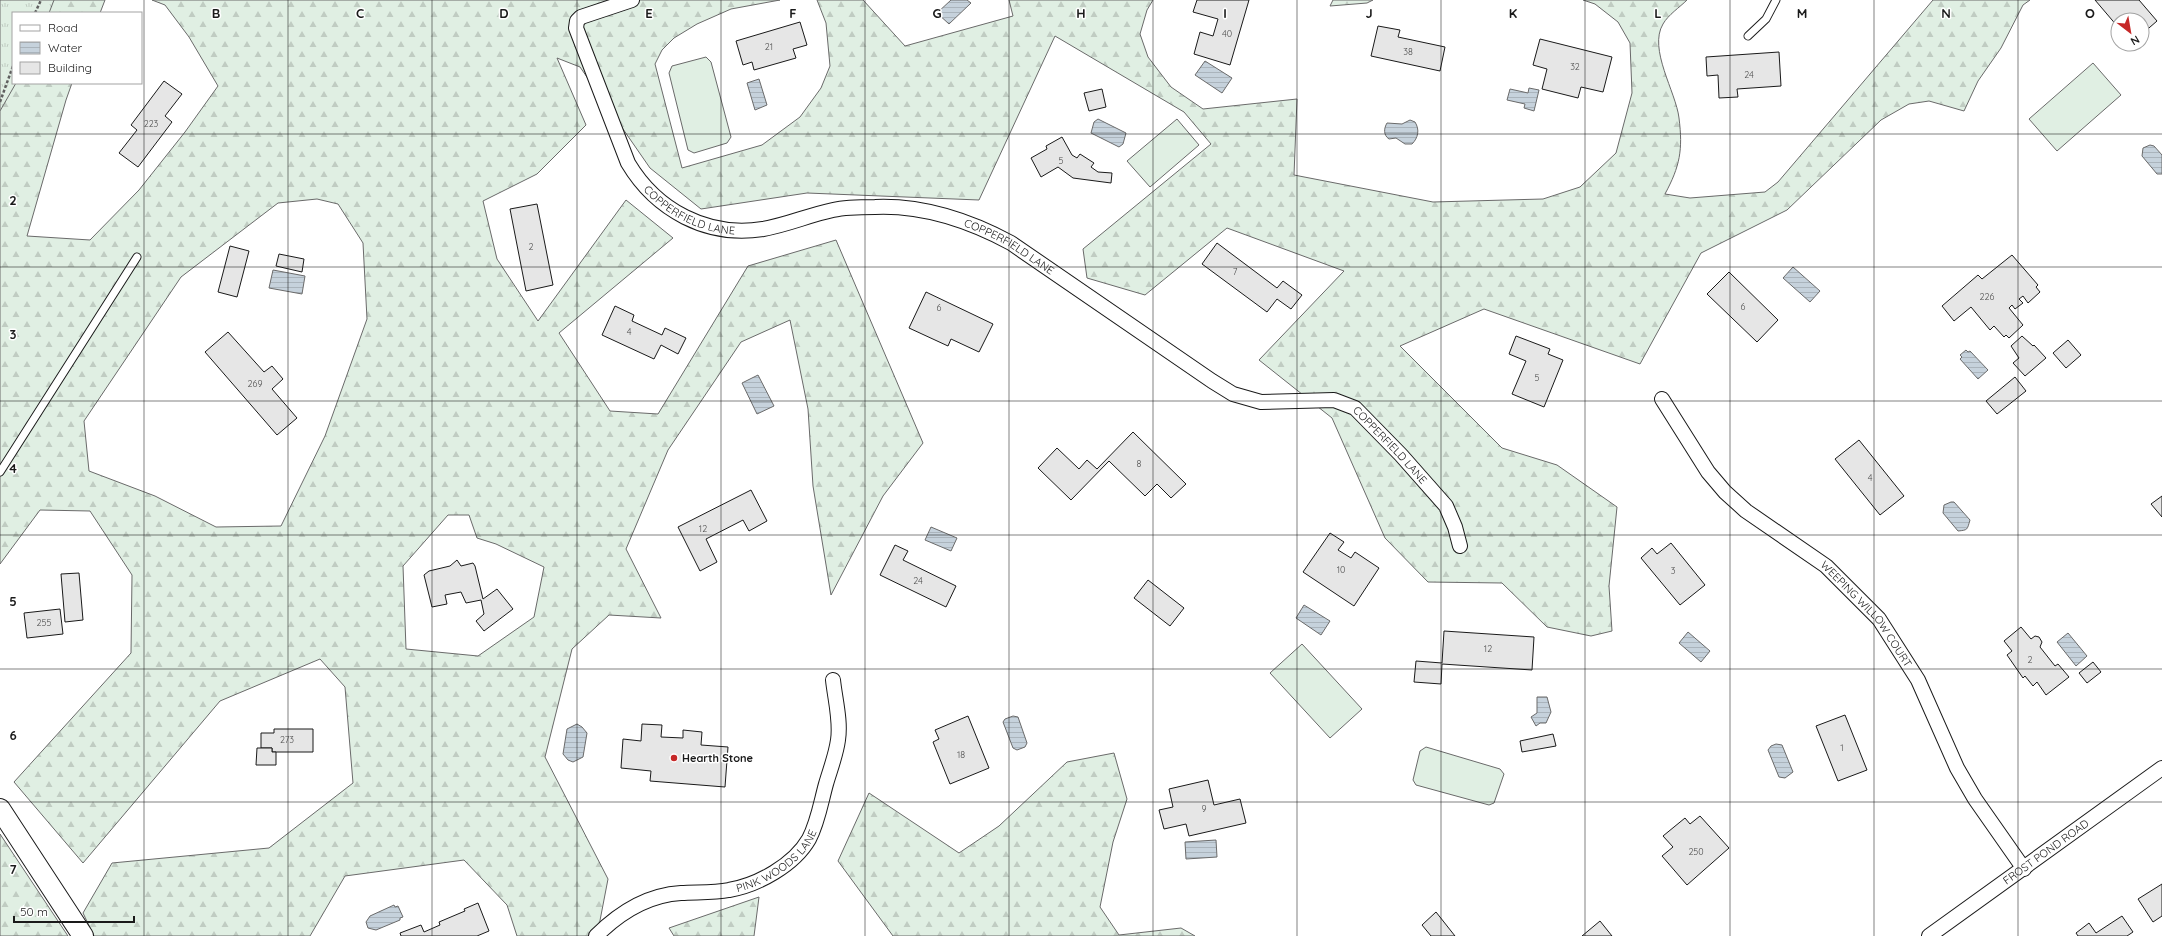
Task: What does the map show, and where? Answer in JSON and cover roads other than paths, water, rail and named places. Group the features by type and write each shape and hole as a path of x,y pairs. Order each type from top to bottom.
{"street":[{"name":"COPPERFIELD LANE","path":"632,0 581,18 577,21 576,28 628,163 637,178 656,199 674,212 692,221 726,230 746,231 764,229 834,210 883,207 938,214 992,233 1011,243 1233,394 1261,402 1334,400 1355,408 1401,455 1446,506 1455,528 1460,546"},
{"name":"WEEPING WILLOW COURT","path":"1662,399 1708,472 1726,492 1746,511 1826,566 1850,588 1879,619 1918,680 1957,768 1975,799 2024,869"},
{"name":"PINK WOODS LANE","path":"596,936 610,922 637,905 656,897 678,893 729,890 754,883 786,864 801,849 809,838 817,818 838,739 833,680"},
{"name":"FROST POND ROAD","path":"1929,936 2024,869 2162,768"},
{"path":"0,809 83,936"}],"lane":[{"path":"1748,36 1766,19 1776,0"},
{"path":"0,472 137,257"}],"water":[{"path":"951,0 967,0 971,3 949,24 937,13"},
{"path":"1205,61 1232,78 1222,93 1195,75"},
{"path":"759,79 767,105 755,110 747,83"},
{"path":"1529,88 1539,90 1534,111 1524,108 1525,104 1507,100 1510,89 1528,93"},
{"path":"1098,119 1126,133 1123,144 1119,147 1091,133 1094,122"},
{"path":"1410,120 1415,122 1418,131 1417,137 1412,144 1405,144 1396,138 1389,139 1386,136 1385,129 1387,123 1402,124"},
{"path":"2150,145 2154,146 2162,155 2162,174 2157,174 2142,156 2143,148"},
{"path":"1793,267 1820,291 1810,302 1783,278"},
{"path":"273,270 305,276 302,294 269,288"},
{"path":"1966,350 1968,352 1970,351 1988,370 1978,379 1960,359 1962,357 1960,355"},
{"path":"758,375 774,406 757,414 742,383"},
{"path":"1954,502 1970,520 1968,528 1965,530 1958,531 1943,513 1944,505"},
{"path":"931,527 957,538 951,551 925,540"},
{"path":"1304,605 1330,621 1321,635 1296,618"},
{"path":"1688,632 1710,651 1701,662 1679,643"},
{"path":"2068,633 2087,656 2076,666 2057,642"},
{"path":"1537,697 1547,697 1551,712 1546,723 1540,723 1536,726 1531,717 1537,713"},
{"path":"1013,716 1018,717 1027,743 1025,747 1017,750 1013,748 1003,722 1005,719"},
{"path":"577,724 587,733 583,757 573,762 568,760 563,754 567,729"},
{"path":"1776,744 1782,745 1793,772 1785,778 1779,777 1768,750 1771,746"},
{"path":"1216,840 1217,857 1186,859 1185,842"},
{"path":"394,905 395,907 398,906 403,917 400,918 400,920 376,930 368,928 366,922 370,916"}],"place":[{"name":"Hearth Stone","path":"674,758"}]}
